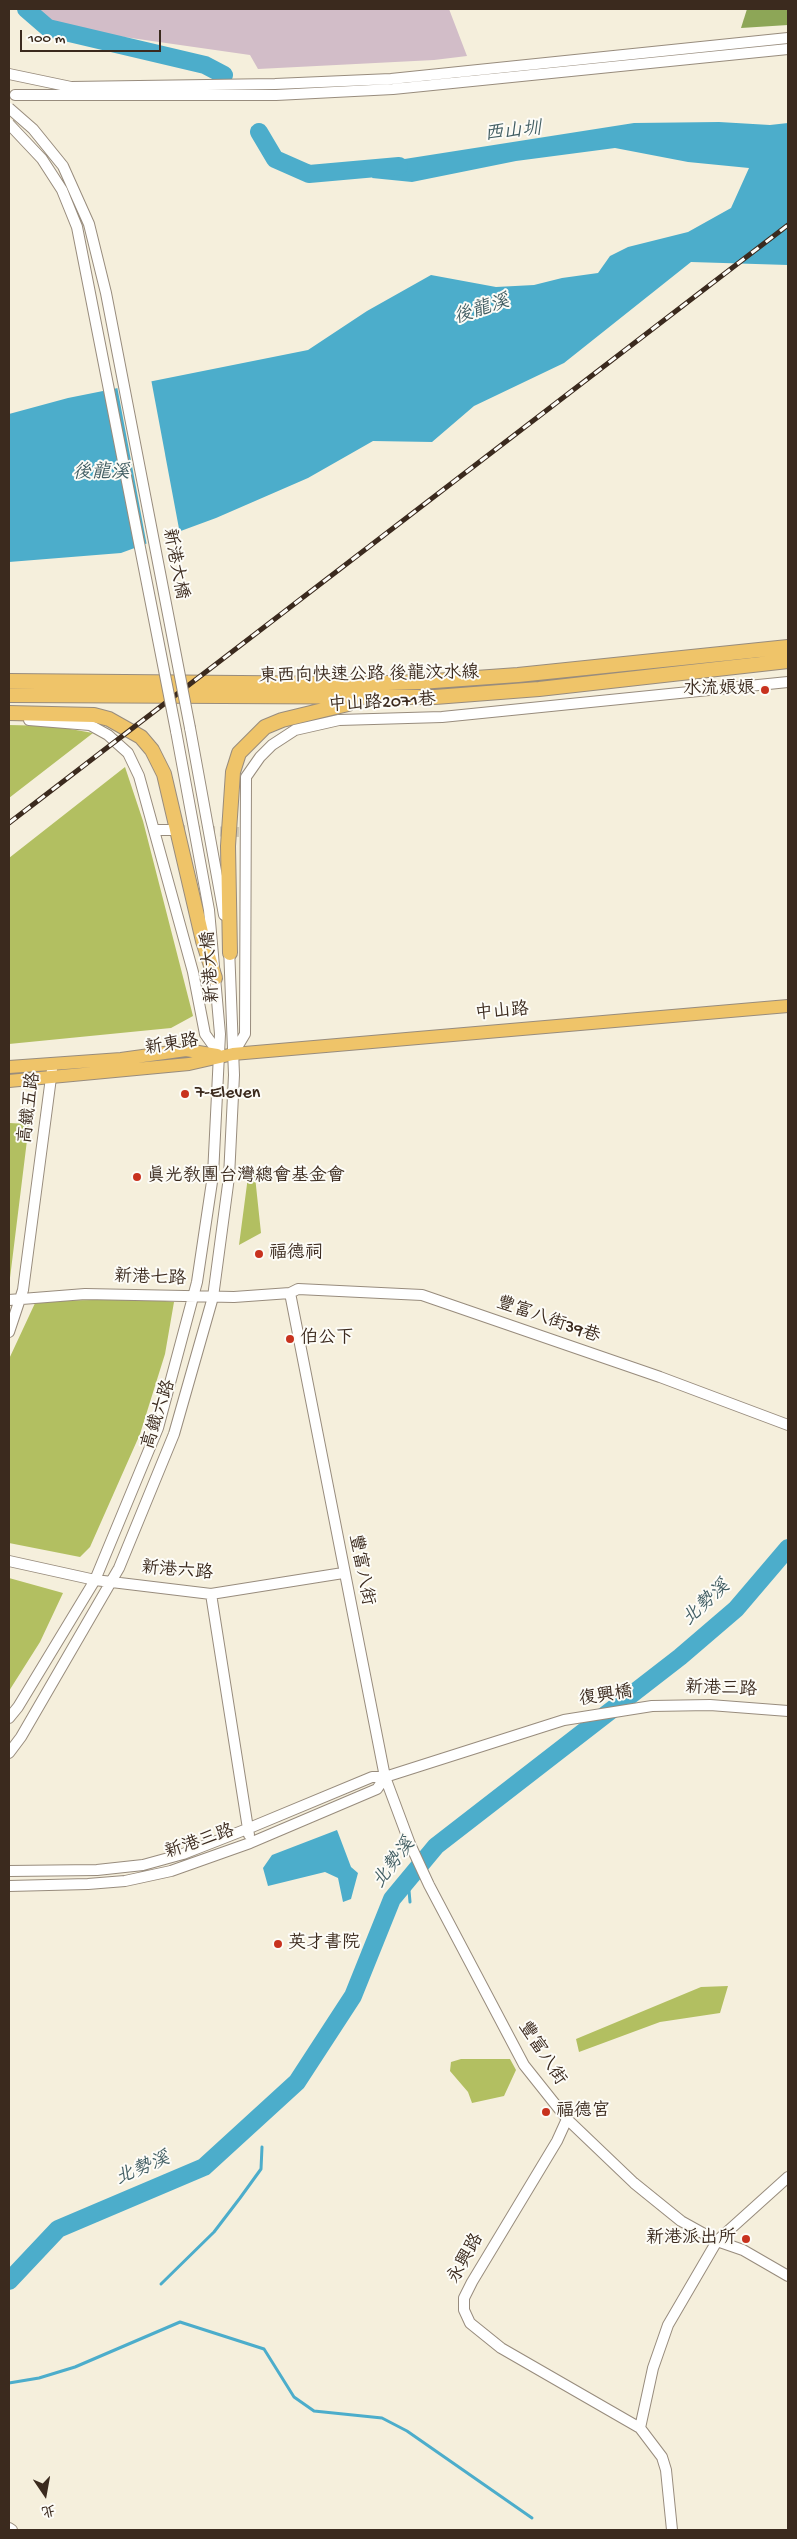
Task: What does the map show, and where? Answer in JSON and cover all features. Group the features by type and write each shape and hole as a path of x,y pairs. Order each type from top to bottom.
{"highway":[{"name":"東西向快速公路 後龍汶水線","path":"9,681 346,684 420,682 518,675 788,647"},
{"name":"東西向快速公路 後龍汶水線","path":"9,695 367,699 435,697 530,690 788,661"},
{"path":"230,953 228,846 233,772 239,753 265,727 282,720 367,699"},
{"path":"9,713 94,715 109,719 141,737 152,750 164,774 203,941 215,978"}],"main road":[{"name":"中山路","path":"220,1055 788,1006"},
{"name":"新東路","path":"9,1067 186,1050 220,1055"},
{"name":"新東路","path":"9,1081 189,1064 220,1055"}],"street":[{"path":"9,74 71,87 265,85 391,79 788,38"},
{"path":"15,96 276,95 393,89 788,48"},
{"name":"新港大橋","path":"9,108 34,129 63,166 89,224 106,293 190,728 230,953 234,1054"},
{"name":"新港大橋","path":"9,124 42,159 62,190 77,227 176,731 209,910 220,1055"},
{"name":"中山路2071巷","path":"234,1054 245,1034 247,913 242,833 246,777 260,757 272,745 295,730 339,720 442,717 788,682"},
{"path":"9,720 90,725 108,735 128,753 139,776 193,972 204,1034 220,1055"},
{"path":"154,830 175,830"},
{"name":"高鐵六路","path":"9,1752 21,1737 112,1582 174,1434 213,1297 229,1177 234,1054"},
{"name":"高鐵六路","path":"9,1718 18,1707 95,1580 158,1428 193,1296 213,1175 220,1055"},
{"name":"高鐵五路","path":"9,1332 22,1299 53,1064"},
{"name":"豐富八街39巷","path":"290,1293 298,1289 422,1295 660,1377 788,1425"},
{"name":"新港七路","path":"9,1300 85,1294 213,1297 290,1293"},
{"name":"豐富八街","path":"290,1293 343,1573 385,1777 412,1850 429,1885 524,2065 567,2120 634,2183 681,2221 717,2241 743,2250 788,2276"},
{"name":"新港六路","path":"9,1561 95,1580 212,1594 343,1573"},
{"path":"212,1594 250,1843"},
{"name":"新港三路","path":"652,1706 710,1704 788,1711"},
{"name":"復興橋","path":"564,1720 652,1706"},
{"name":"新港三路","path":"9,1871 96,1870 143,1865 183,1854 372,1778 385,1777 564,1720"},
{"name":"新港三路","path":"9,1886 62,1886 125,1881 171,1871 250,1843 377,1789 385,1777"},
{"name":"永興路","path":"567,2120 557,2141 472,2282 464,2298 464,2310 470,2323 501,2348 640,2428"},
{"path":"672,2530 666,2470 662,2457 640,2428 653,2368 668,2324 717,2241 788,2178"}],"shaded area":[{"path":"38,9 449,9 467,56 434,60 258,69 250,55 75,30 50,20"}],"green space":[{"path":"747,9 788,9 788,25 741,28"},
{"path":"9,725 53,726 93,733 9,798"},
{"path":"125,767 143,821 193,1016 171,1028 9,1044 9,858"},
{"path":"9,1123 29,1124 9,1286"},
{"path":"254,1167 261,1233 239,1245 249,1169"},
{"path":"148,1299 174,1302 165,1354 140,1434 90,1547 80,1557 9,1543 9,1359 36,1301"},
{"path":"9,1578 63,1593 40,1642 9,1691"},
{"path":"728,1986 720,2013 660,2022 579,2052 576,2039 701,1987"},
{"path":"461,2059 510,2059 516,2070 504,2096 472,2103 468,2092 450,2071 451,2062"}],"water":[{"name":"後龍溪","path":"719,122 770,125 788,123 788,265 691,262 564,363 474,406 432,442 373,441 308,478 216,518 121,553 9,562 9,414 68,398 308,350 367,311 431,275 496,287 534,285 562,278 598,273 610,256 628,247 688,232 731,208 749,168 688,162 615,148 516,161 412,182 372,178 379,163 634,123"},
{"path":"337,1830 351,1867 358,1873 351,1899 343,1902 338,1878 325,1872 268,1886 263,1868 272,1855"}],"pier":[{"path":"151,379 180,534 147,546 117,386"}],"waterway":[{"name":"西山圳","path":"26,9 48,28 205,65 224,75"},
{"name":"西山圳","path":"259,132 275,159 309,174 399,166"},
{"name":"北勢溪","path":"9,2281 58,2229 204,2167 297,2082 353,1996 392,1899 436,1846 680,1657 736,1609 788,1548"},
{"path":"408,1879 410,1902"},
{"path":"161,2284 214,2232 240,2198 261,2169 262,2147"},
{"path":"9,2383 39,2378 75,2367 180,2322 264,2349 294,2397 314,2411 382,2418 407,2431 532,2518"}],"tunnel":[{"path":"175,830 239,832"}],"railway":[{"path":"9,823 788,225"}],"place":[{"name":"水流娘娘","path":"765,690"},
{"name":"7-Eleven","path":"185,1094"},
{"name":"真光教團台灣總會基金會","path":"137,1177"},
{"name":"福德祠","path":"259,1254"},
{"name":"伯公下","path":"290,1339"},
{"name":"英才書院","path":"278,1944"},
{"name":"福德宮","path":"546,2112"},
{"name":"新港派出所","path":"746,2239"}]}
